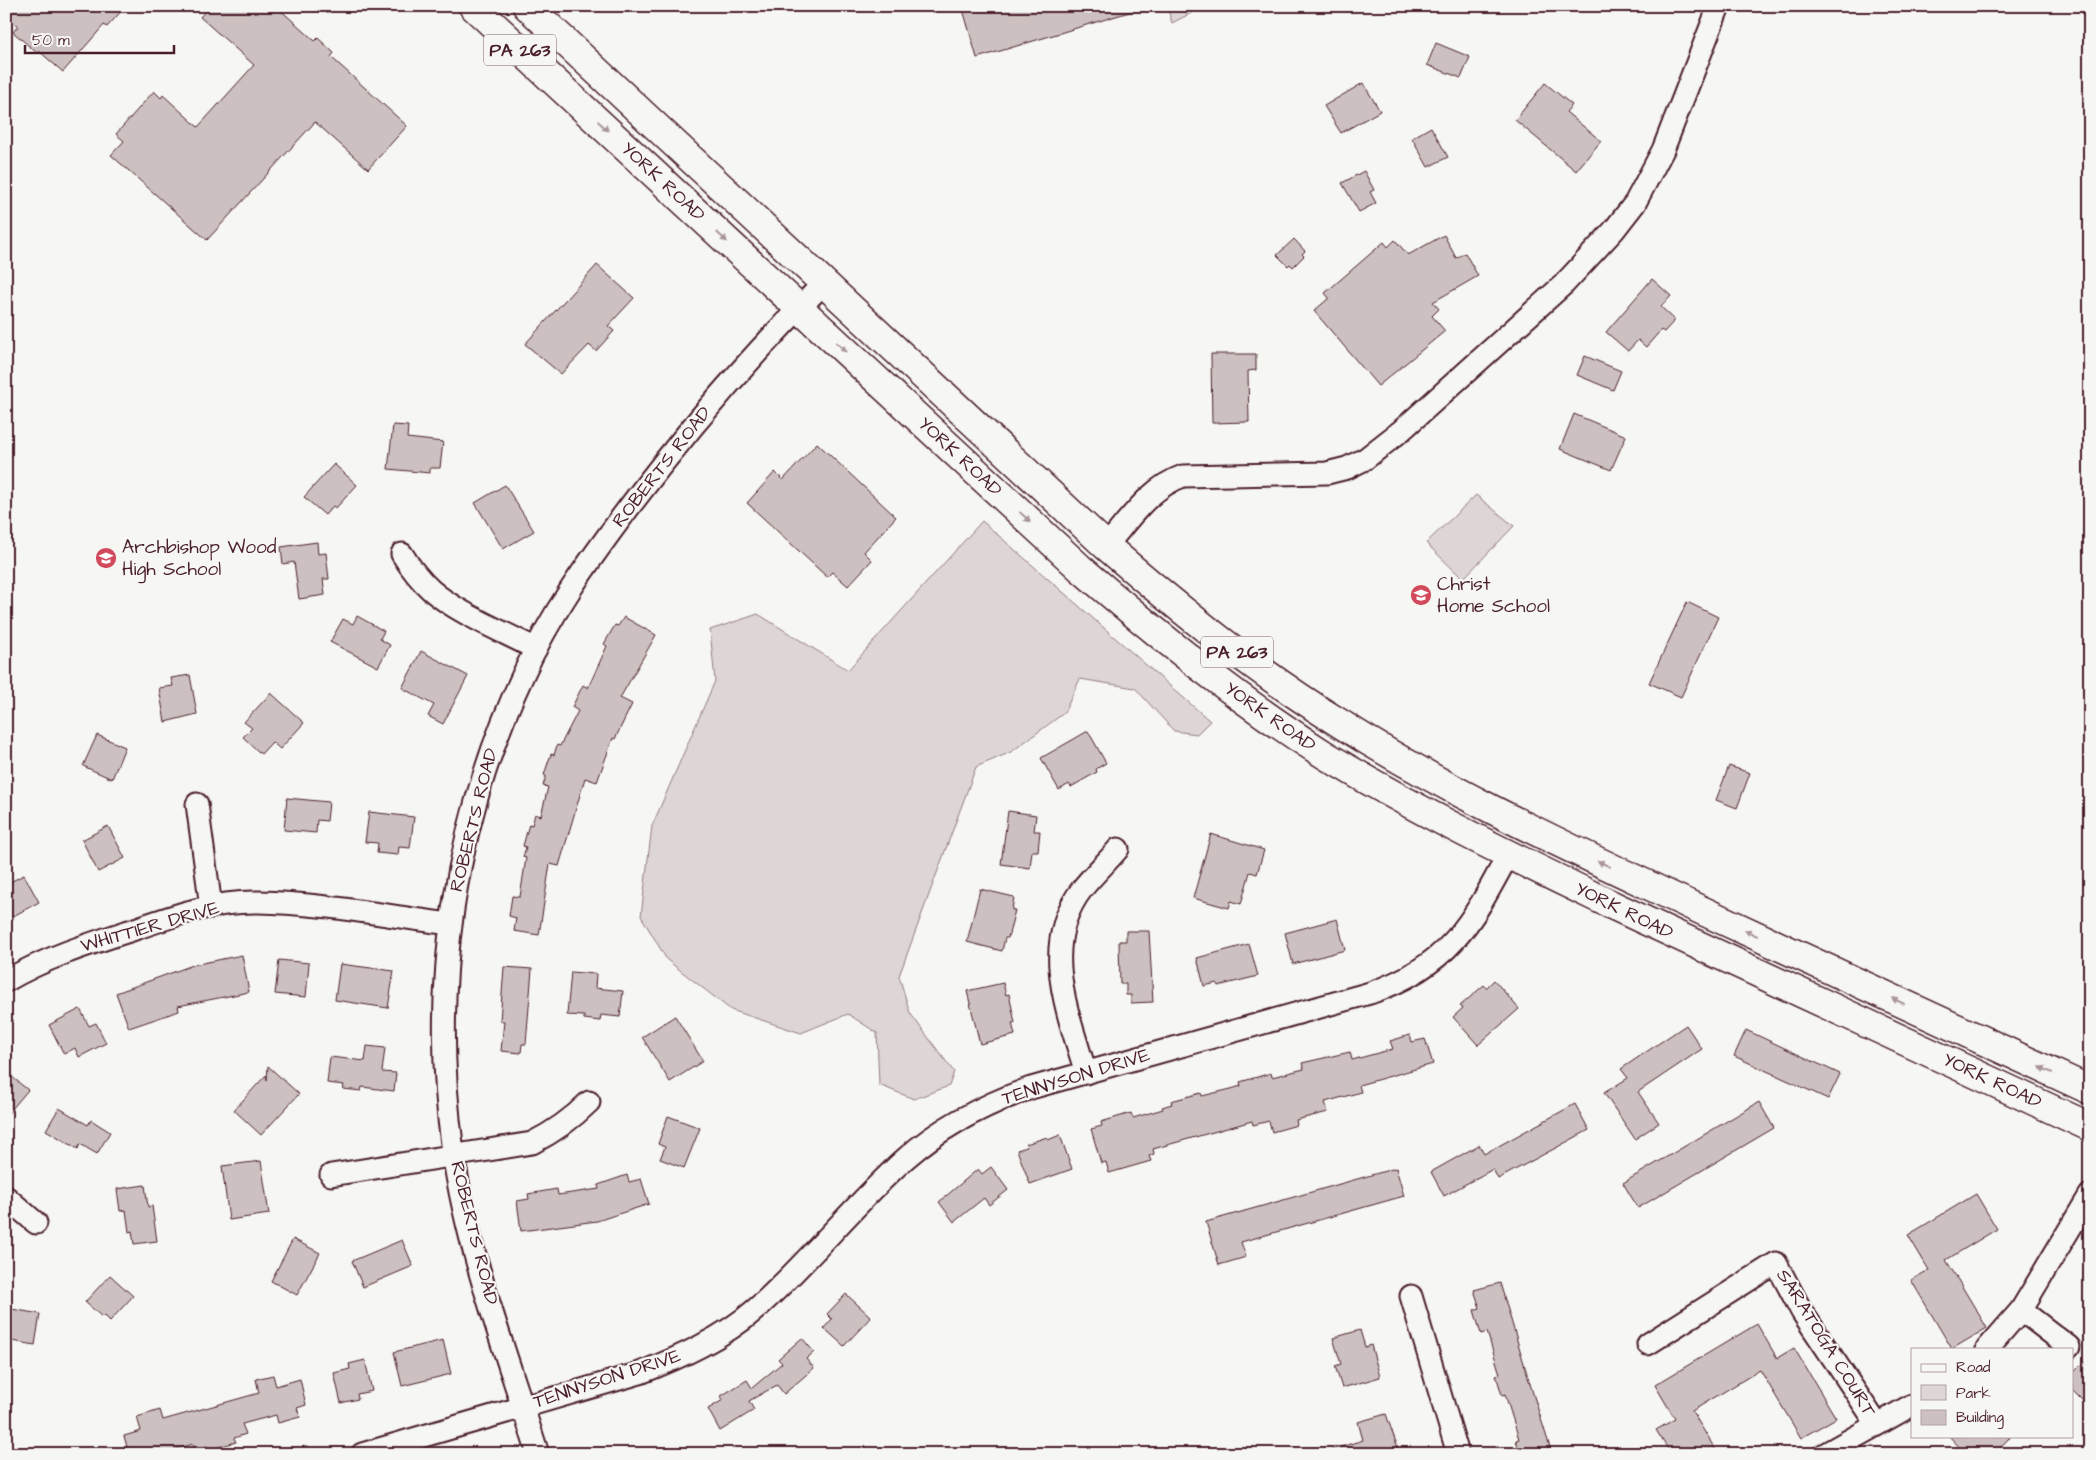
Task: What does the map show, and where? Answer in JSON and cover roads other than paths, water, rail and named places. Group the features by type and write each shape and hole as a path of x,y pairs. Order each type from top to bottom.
{"highway":[{"name":"YORK ROAD","path":"473,6 1080,568 1147,626 1233,693 1327,756 1410,804 1508,855 1682,938 2090,1127"},
{"name":"YORK ROAD","path":"527,6 1106,546 1168,600 1247,660 1339,723 1452,789 1568,848 2090,1090"}],"street":[{"path":"1106,546 1154,491 1166,482 1183,476 1327,473 1346,468 1365,459 1402,430 1564,284 1614,230 1635,203 1663,150 1719,6"},
{"name":"ROBERTS ROAD","path":"538,1454 465,1216 454,1156 447,1099 444,1048 444,996 450,924 464,842 495,740 536,649 568,592 653,474 687,432 824,283"},
{"path":"402,554 412,570 431,590 446,601 536,649"},
{"path":"197,804 211,907"},
{"path":"1086,1073 1062,994 1059,966 1060,948 1073,905 1082,889 1118,848"},
{"name":"TENNYSON DRIVE","path":"523,1407 666,1363 713,1339 756,1309 907,1158 945,1128 1009,1096 1370,993 1414,975 1454,942 1478,912 1508,855"},
{"name":"WHITTIER DRIVE","path":"6,982 28,968 62,953 176,915 211,907 256,902 293,904 450,924"},
{"path":"331,1175 532,1143 563,1126 588,1102"},
{"path":"1988,1348 2021,1310 2090,1195"},
{"path":"6,1197 36,1223"},
{"name":"SARATOGA COURT","path":"1648,1344 1776,1263 1802,1312 1877,1424"},
{"path":"1411,1296 1458,1454"},
{"path":"2021,1310 2069,1347"},
{"path":"1825,1454 1911,1405"},
{"path":"362,1454 523,1407"}],"place":[{"name":"Archbishop Wood High School","path":"106,558"},
{"name":"Christ Home School","path":"1421,595"}]}
